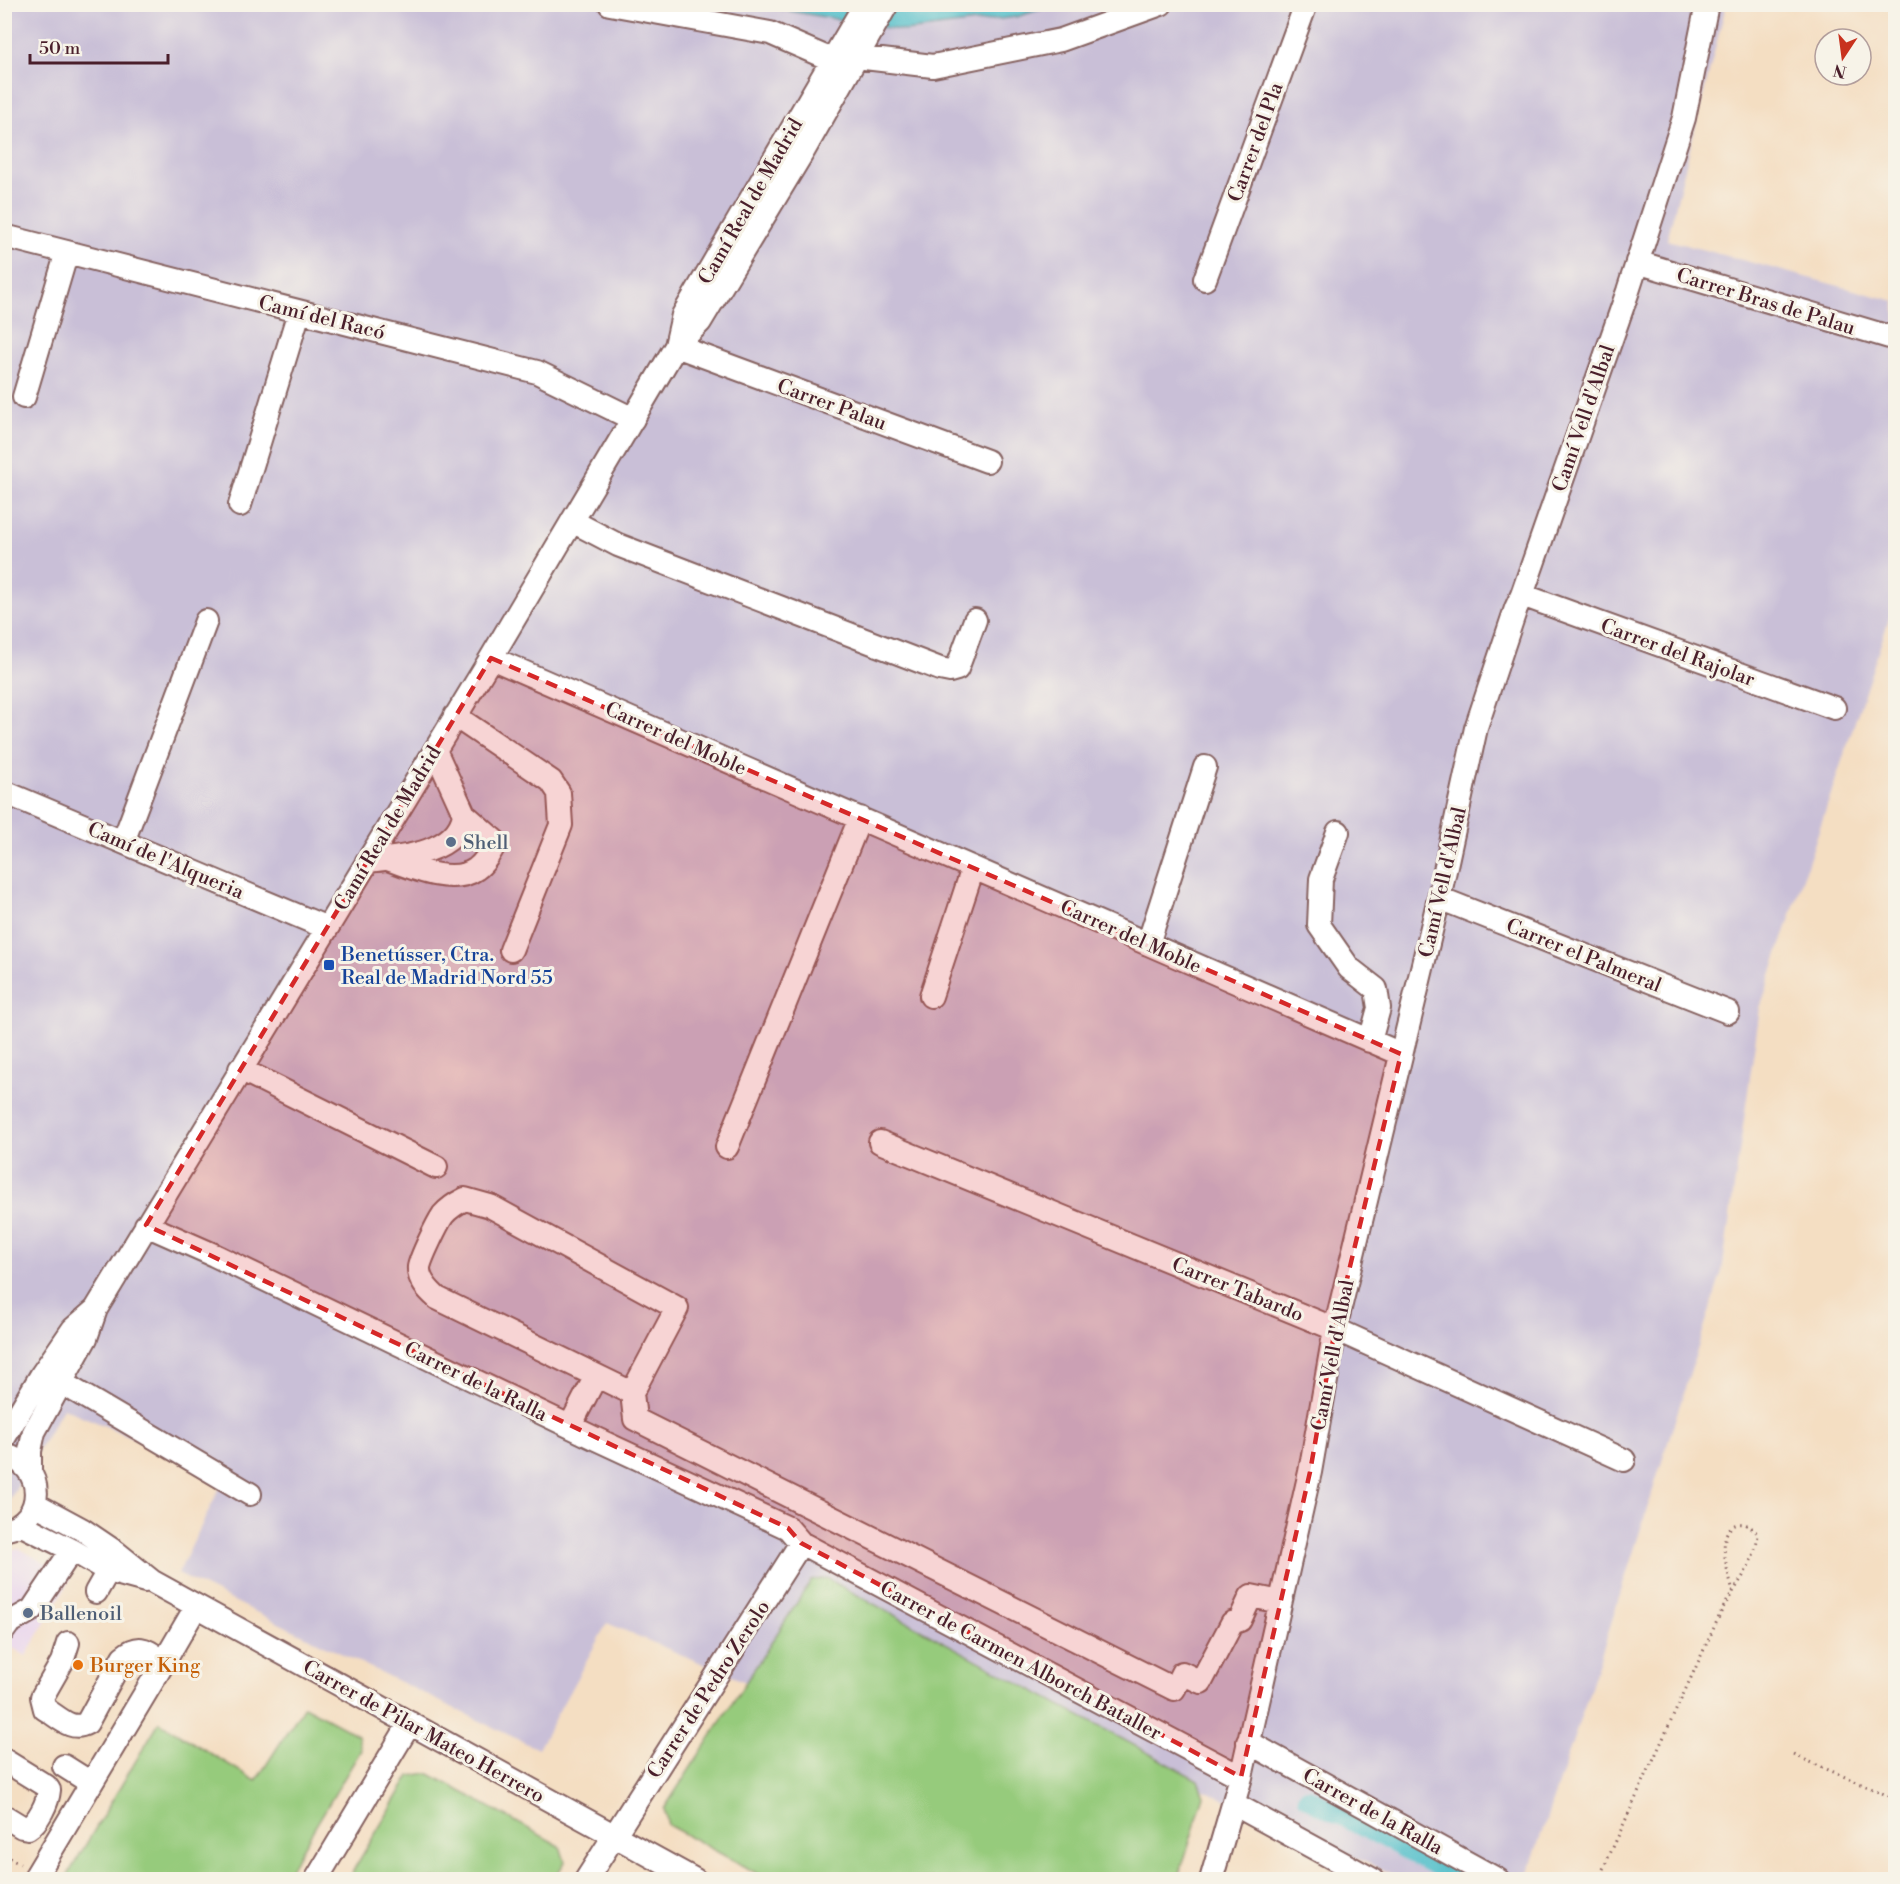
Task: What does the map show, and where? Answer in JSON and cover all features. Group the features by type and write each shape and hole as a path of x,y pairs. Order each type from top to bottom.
{"street":[{"path":"610,4 933,66 1061,40 1161,4"},
{"path":"848,48 864,4"},
{"name":"Camí Real de Madrid","path":"676,346 684,315 848,48 887,4"},
{"name":"Carrer del Pla","path":"1205,279 1306,4"},
{"name":"Camí Vell d'Albal","path":"1210,1880 1234,1804 1310,1472 1335,1329 1439,898 1476,728 1637,262 1684,118 1707,4"},
{"name":"Camí Real de Madrid","path":"35,1504 35,1480 30,1471 30,1450 34,1432 86,1338 96,1309 327,928 377,860 435,750 676,346 700,322 804,150 803,126 848,48"},
{"name":"Camí del Racó","path":"4,236 537,372 633,419"},
{"path":"24,397 67,252"},
{"name":"Carrer Bras de Palau","path":"1637,262 1896,339"},
{"path":"240,505 299,312"},
{"name":"Carrer Palau","path":"676,346 987,461"},
{"path":"572,521 618,545 940,669 950,671 957,669 975,620"},
{"name":"Carrer del Rajolar","path":"1522,595 1834,708"},
{"path":"123,842 206,621"},
{"name":"Carrer del Moble","path":"491,657 1401,1054"},
{"path":"455,716 551,781 559,793 561,825 511,950"},
{"path":"377,860 423,872 466,874 477,868 496,842 464,814 435,750"},
{"path":"1148,944 1205,767"},
{"name":"Camí de l'Alqueria","path":"4,792 327,928"},
{"path":"377,860 408,857 447,842 463,822 464,814"},
{"path":"727,1147 860,818"},
{"path":"1338,832 1321,879 1319,925 1349,968 1376,989 1379,1008 1370,1041"},
{"path":"932,996 973,868"},
{"name":"Carrer el Palmeral","path":"1439,898 1728,1012"},
{"path":"240,1069 436,1167"},
{"name":"Carrer Tabardo","path":"880,1142 1335,1329 1624,1460"},
{"path":"632,1393 437,1298 426,1288 419,1267 444,1215 455,1204 465,1199 490,1206 676,1308 632,1393 635,1419 1174,1689 1182,1673 1201,1682 1232,1623 1240,1620 1251,1596 1280,1602"},
{"name":"Carrer de la Ralla","path":"146,1225 214,1255 788,1528 801,1543"},
{"name":"Camí Real de Madrid","path":"4,1438 42,1374 73,1329 96,1309"},
{"path":"570,1426 596,1376"},
{"path":"62,1383 250,1494"},
{"path":"4,1455 12,1456 22,1462 30,1471"},
{"path":"12,1527 28,1516 35,1504"},
{"name":"Carrer de Pilar Mateo Herrero","path":"35,1504 83,1530 117,1552 153,1582 695,1880"},
{"name":"Carrer de Pilar Mateo Herrero","path":"12,1527 72,1550 108,1570 153,1582"},
{"name":"Carrer de Carmen Alborch Bataller","path":"801,1543 1240,1777"},
{"name":"Carrer de Pedro Zerolo","path":"586,1880 801,1543"},
{"path":"4,1630 9,1623 32,1610 72,1550"},
{"path":"96,1592 108,1570"},
{"path":"35,1880 91,1783 96,1753 164,1662 196,1606"},
{"path":"68,1643 62,1662 42,1697 45,1708 74,1727 87,1723 123,1657 132,1649 142,1648 164,1662"},
{"path":"316,1880 410,1723"},
{"name":"Carrer de la Ralla","path":"1248,1742 1498,1880"},
{"path":"4,1760 49,1790 48,1797 34,1824 28,1828 4,1816"},
{"path":"64,1766 91,1783"},
{"path":"1234,1804 1373,1880"}],"path":[{"path":"1598,1880 1723,1608 1743,1577 1757,1546 1758,1534 1752,1527 1743,1523 1733,1526 1726,1532 1724,1542 1726,1566 1733,1592"},
{"path":"1794,1755 1896,1799"}],"highlighted area":[{"path":"491,658 1401,1054 1335,1329 1310,1472 1241,1777 801,1543 788,1528 146,1225"}],"shaded area":[{"path":"755,4 764,7 1016,17 1055,4 1726,5 1667,240 1895,301 1895,601 1760,1008 1722,1271 1589,1693 1526,1879 1403,1879 841,1627 802,1706 607,1623 538,1749 178,1574 225,1477 63,1408 5,1508 5,5"},
{"name":"Ballenoil","path":"20,1549 71,1578 26,1656 13,1648 5,1662 5,1551"}],"green space":[{"path":"826,1578 1198,1780 1204,1796 1178,1879 767,1879 668,1825 664,1809 811,1581"},
{"path":"304,1706 358,1735 361,1750 284,1879 68,1879 67,1876 159,1722 256,1781"},
{"path":"428,1773 560,1846 565,1862 554,1879 348,1879 410,1776"}],"water":[{"path":"755,5 1055,5 1016,17 905,31"}],"waterway":[{"path":"1308,1798 1464,1880"}],"place":[{"name":"Shell","path":"451,842"},
{"name":"Benetússer, Ctra. Real de Madrid Nord 55","path":"329,965"},
{"name":"Ballenoil","path":"28,1613"},
{"name":"Burger King","path":"78,1665"}]}
